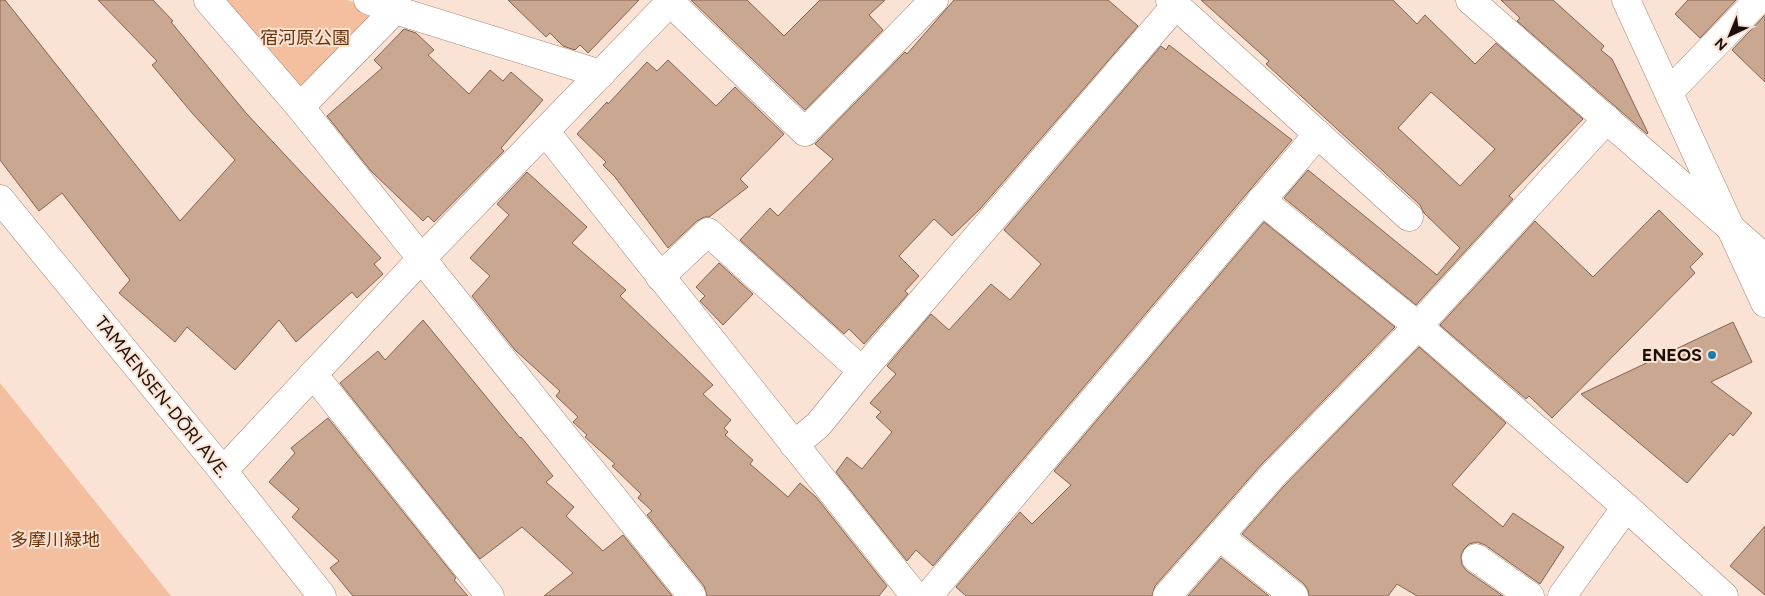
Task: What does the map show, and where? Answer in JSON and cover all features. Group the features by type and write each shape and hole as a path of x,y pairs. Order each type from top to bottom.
{"street":[{"path":"208,0 300,107 692,596"},
{"path":"368,0 601,74"},
{"path":"224,471 422,258 671,1 805,132 934,0"},
{"path":"1470,0 1765,258"},
{"path":"1626,0 1765,303"},
{"path":"1669,92 1758,0"},
{"path":"794,444 818,425 1173,2 1409,217"},
{"path":"300,107 395,10"},
{"path":"1167,596 1273,475 1418,326 1608,119"},
{"path":"545,132 915,596"},
{"path":"928,596 1318,134"},
{"name":"TAMAENSEN-DŌRI AVE.","path":"0,199 224,471 322,596"},
{"path":"1261,200 1418,326 1626,507 1724,596"},
{"path":"660,277 708,232 862,371"},
{"path":"313,374 490,596"},
{"path":"1562,596 1626,507"},
{"path":"1219,536 1294,596"},
{"path":"1476,558 1530,596"}],"green space":[{"name":"宿河原公園","path":"223,0 347,0 369,8 369,25 300,90"},
{"name":"多摩川緑地","path":"0,383 171,596 0,596"}],"building":[{"path":"0,0 5,0 180,221 235,160 152,65 157,61 98,0 153,0 173,21 171,22 246,113 381,258 374,264 383,274 357,298 352,292 296,342 279,320 235,370 187,327 175,342 119,293 130,280 62,193 39,211 0,160"},
{"path":"508,0 639,0 588,53 580,45 575,50 563,46 550,33 546,37"},
{"path":"691,0 747,0 784,36 820,0 885,0 869,15 883,30 805,110"},
{"path":"954,0 1108,0 1138,26 980,209 952,236 934,219 899,256 919,276 905,291 908,294 864,344 849,329 844,334 740,240 770,208 778,216 833,159 815,144 905,52 907,54"},
{"path":"1201,0 1393,0 1417,24 1425,15 1475,64 1496,43 1583,119 1509,196 1513,199 1416,305 1284,198 1308,170 1437,275 1460,248 1424,213 1420,205 1266,64 1269,61","holes":["1431,92 1495,149 1460,186 1398,128"]},
{"path":"1501,0 1553,0 1604,46 1601,50 1612,59 1648,133 1517,21 1520,18"},
{"path":"1688,0 1736,0 1700,38 1675,14"},
{"path":"1765,15 1765,82 1732,50"},
{"path":"404,29 416,33 434,50 428,55 469,94 490,70 503,81 511,72 543,100 501,148 504,151 434,222 428,216 423,221 371,171 327,116 382,68 374,60"},
{"path":"1169,45 1292,140 933,566 916,550 907,561 836,472 847,457 862,469 892,432 876,417 881,412 870,403 896,374 887,366 931,314 949,330 991,284 1010,300 1041,264 1004,230 1161,46 1166,50"},
{"path":"668,60 716,106 735,87 784,134 740,179 748,187 709,217 704,217 697,221 668,248 615,177 603,165 606,162 577,134 647,62 657,71"},
{"path":"527,172 587,227 572,243 626,290 620,296 713,385 703,394 731,420 724,428 728,432 725,435 753,460 750,464 788,497 800,483 816,497 887,586 879,596 707,596 704,586 647,515 652,511 638,498 641,494 612,466 615,464 585,437 587,435 573,422 578,417 556,396 560,391 515,350 472,296 490,276 470,258 509,215 497,204"},
{"path":"1659,210 1703,254 1690,267 1695,273 1552,418 1529,396 1526,399 1440,325 1535,221 1593,277"},
{"path":"1264,222 1395,327 1261,465 1155,586 1152,596 966,596 956,587 1020,512 1032,524 1071,485 1054,471"},
{"path":"719,263 753,294 723,325 700,301 705,296 696,287"},
{"path":"423,320 553,476 546,482 574,507 566,516 603,551 623,535 672,596 544,596 573,573 522,527 480,559 340,383 378,351 385,360"},
{"path":"1733,322 1752,362 1711,382 1752,413 1733,436 1730,433 1687,483 1581,394"},
{"path":"1419,347 1506,423 1452,485 1503,527 1513,513 1564,547 1540,584 1485,545 1477,542 1469,544 1461,556 1462,565 1467,571 1503,596 1417,596 1397,584 1388,596 1309,596 1304,584 1242,534 1284,486"},
{"path":"328,418 456,578 454,580 468,596 353,596 330,568 339,561 292,517 299,509 269,482 295,453 291,448"},
{"path":"1765,526 1765,595 1730,566"},
{"path":"1221,558 1269,596 1188,596"}],"place":[{"name":"ENEOS","path":"1712,355"}]}
